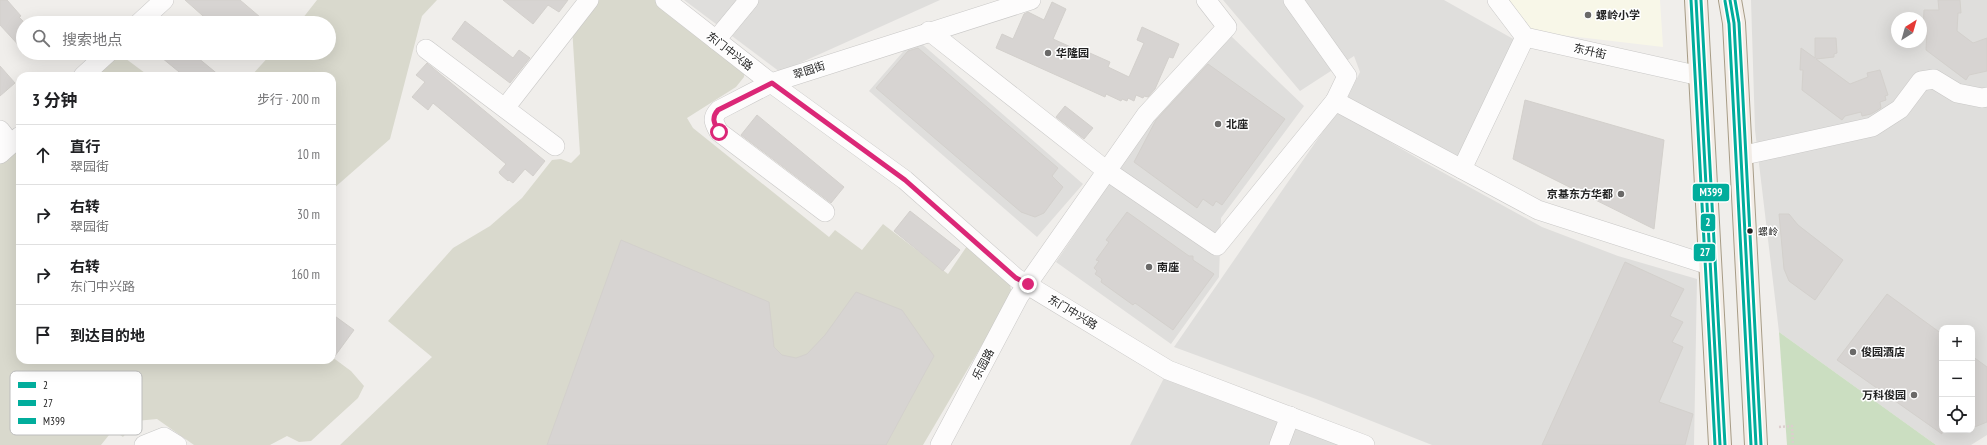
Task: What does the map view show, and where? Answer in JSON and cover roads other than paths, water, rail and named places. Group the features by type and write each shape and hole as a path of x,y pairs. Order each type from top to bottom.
{"main road":[{"path":"1696,0 1709,265 1720,445"},
{"path":"1730,0 1734,24 1756,445"}],"street":[{"path":"147,16 164,0"},
{"path":"504,108 589,0"},
{"name":"东门中兴路","path":"665,0 772,83 905,180 1016,278 1168,370 1365,445"},
{"path":"716,40 749,0"},
{"name":"翠园街","path":"825,212 719,132 714,123 714,115 718,110 772,83 929,31 1031,0"},
{"name":"乐园路","path":"940,445 1019,296 1146,115 1227,27 1206,0"},
{"path":"929,31 1107,171 1217,246 1336,101 1347,76 1293,0"},
{"path":"1462,169 1524,37 1497,0"},
{"path":"1734,24 1735,0"},
{"name":"东升街","path":"1524,37 1700,76"},
{"path":"426,49 555,146"},
{"path":"87,72 100,60"},
{"path":"1740,156 1872,127 1900,109 1921,81 1934,79 1957,93 1982,98 1987,96"},
{"path":"1336,101 1538,210 1709,265"},
{"path":"1279,445 1290,416"},
{"path":"144,445 164,437 177,445"}],"place":[{"name":"螺岭小学","path":"1588,15"},
{"name":"华隆园","path":"1048,53"},
{"name":"北座","path":"1218,124"},
{"name":"京基东方华都","path":"1621,194"},
{"name":"螺岭","path":"1750,231"},
{"name":"南座","path":"1149,267"},
{"name":"俊园酒店","path":"1853,352"},
{"name":"万科俊园","path":"1914,395"}]}
